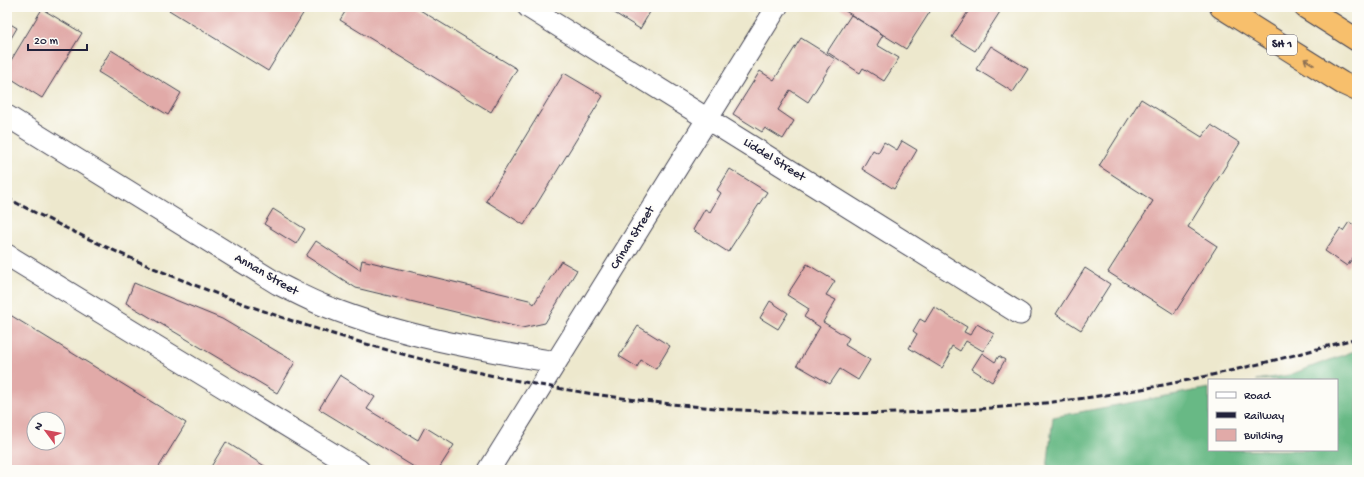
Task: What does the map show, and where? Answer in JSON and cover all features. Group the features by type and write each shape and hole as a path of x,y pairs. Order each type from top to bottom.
{"highway":[{"name":"SH 1","path":"1222,7 1357,90"},
{"path":"1305,7 1357,40"}],"street":[{"name":"Liddel Street","path":"528,7 1020,314"},
{"name":"Crinan Street","path":"489,470 777,7"},
{"name":"Annan Street","path":"7,116 278,284 324,306 374,323 443,341 556,362"},
{"path":"7,255 359,470"}],"green space":[{"path":"1357,350 1357,470 1047,470 1053,417 1208,388 1208,451 1338,451 1338,379 1263,379 1289,375"}],"building":[{"path":"164,7 307,7 268,71"},
{"path":"348,7 415,7 517,69 491,112 340,20"},
{"path":"605,7 653,7 640,29"},
{"path":"839,7 933,7 906,49"},
{"path":"971,7 1003,7 975,51 952,37"},
{"path":"42,9 82,33 42,98 7,76 7,67"},
{"path":"851,15 883,35 877,45 899,58 884,81 863,68 860,73 827,52"},
{"path":"7,22 17,28 7,45"},
{"path":"801,38 835,59 808,102 790,90 778,110 794,121 783,139 765,128 762,132 733,114 760,71 774,80"},
{"path":"991,46 1028,69 1013,92 976,69"},
{"path":"111,50 181,93 168,115 98,72"},
{"path":"564,73 603,96 524,225 486,201"},
{"path":"1141,99 1202,137 1211,125 1240,143 1188,227 1217,246 1174,314 1108,272 1153,201 1099,166"},
{"path":"902,141 917,150 894,189 862,169 873,150 878,153 884,142 897,150"},
{"path":"730,169 767,192 728,252 693,230 705,209 710,212 721,193 717,190"},
{"path":"273,209 305,229 296,244 264,224"},
{"path":"1349,222 1357,227 1357,252 1347,266 1325,251 1340,229 1343,231"},
{"path":"316,241 360,270 362,260 529,300 534,304 561,261 577,270 545,323 522,328 356,288 306,256"},
{"path":"807,264 835,281 826,295 836,300 823,322 849,338 845,345 870,360 858,380 840,369 830,384 797,365 820,327 804,317 809,309 787,295"},
{"path":"1085,268 1110,284 1081,330 1056,314"},
{"path":"134,283 222,319 295,362 277,393 126,303"},
{"path":"770,301 788,313 778,329 760,318"},
{"path":"934,307 967,327 964,332 970,335 977,324 994,334 983,351 966,341 960,351 952,346 948,354 950,355 942,368 909,348 917,334 913,331 920,319 925,322"},
{"path":"7,313 186,423 157,470 7,470"},
{"path":"638,326 670,346 656,369 641,360 637,367 619,356"},
{"path":"982,353 995,362 999,356 1005,360 992,382 972,369"},
{"path":"340,375 375,397 367,409 418,440 425,427 454,445 438,470 419,470 319,409"},
{"path":"226,442 271,470 209,470"}],"railway":[{"path":"7,198 127,257 251,306 377,347 505,378 636,400 768,411 901,413 1035,404 1116,393 1197,378 1357,338"}]}
